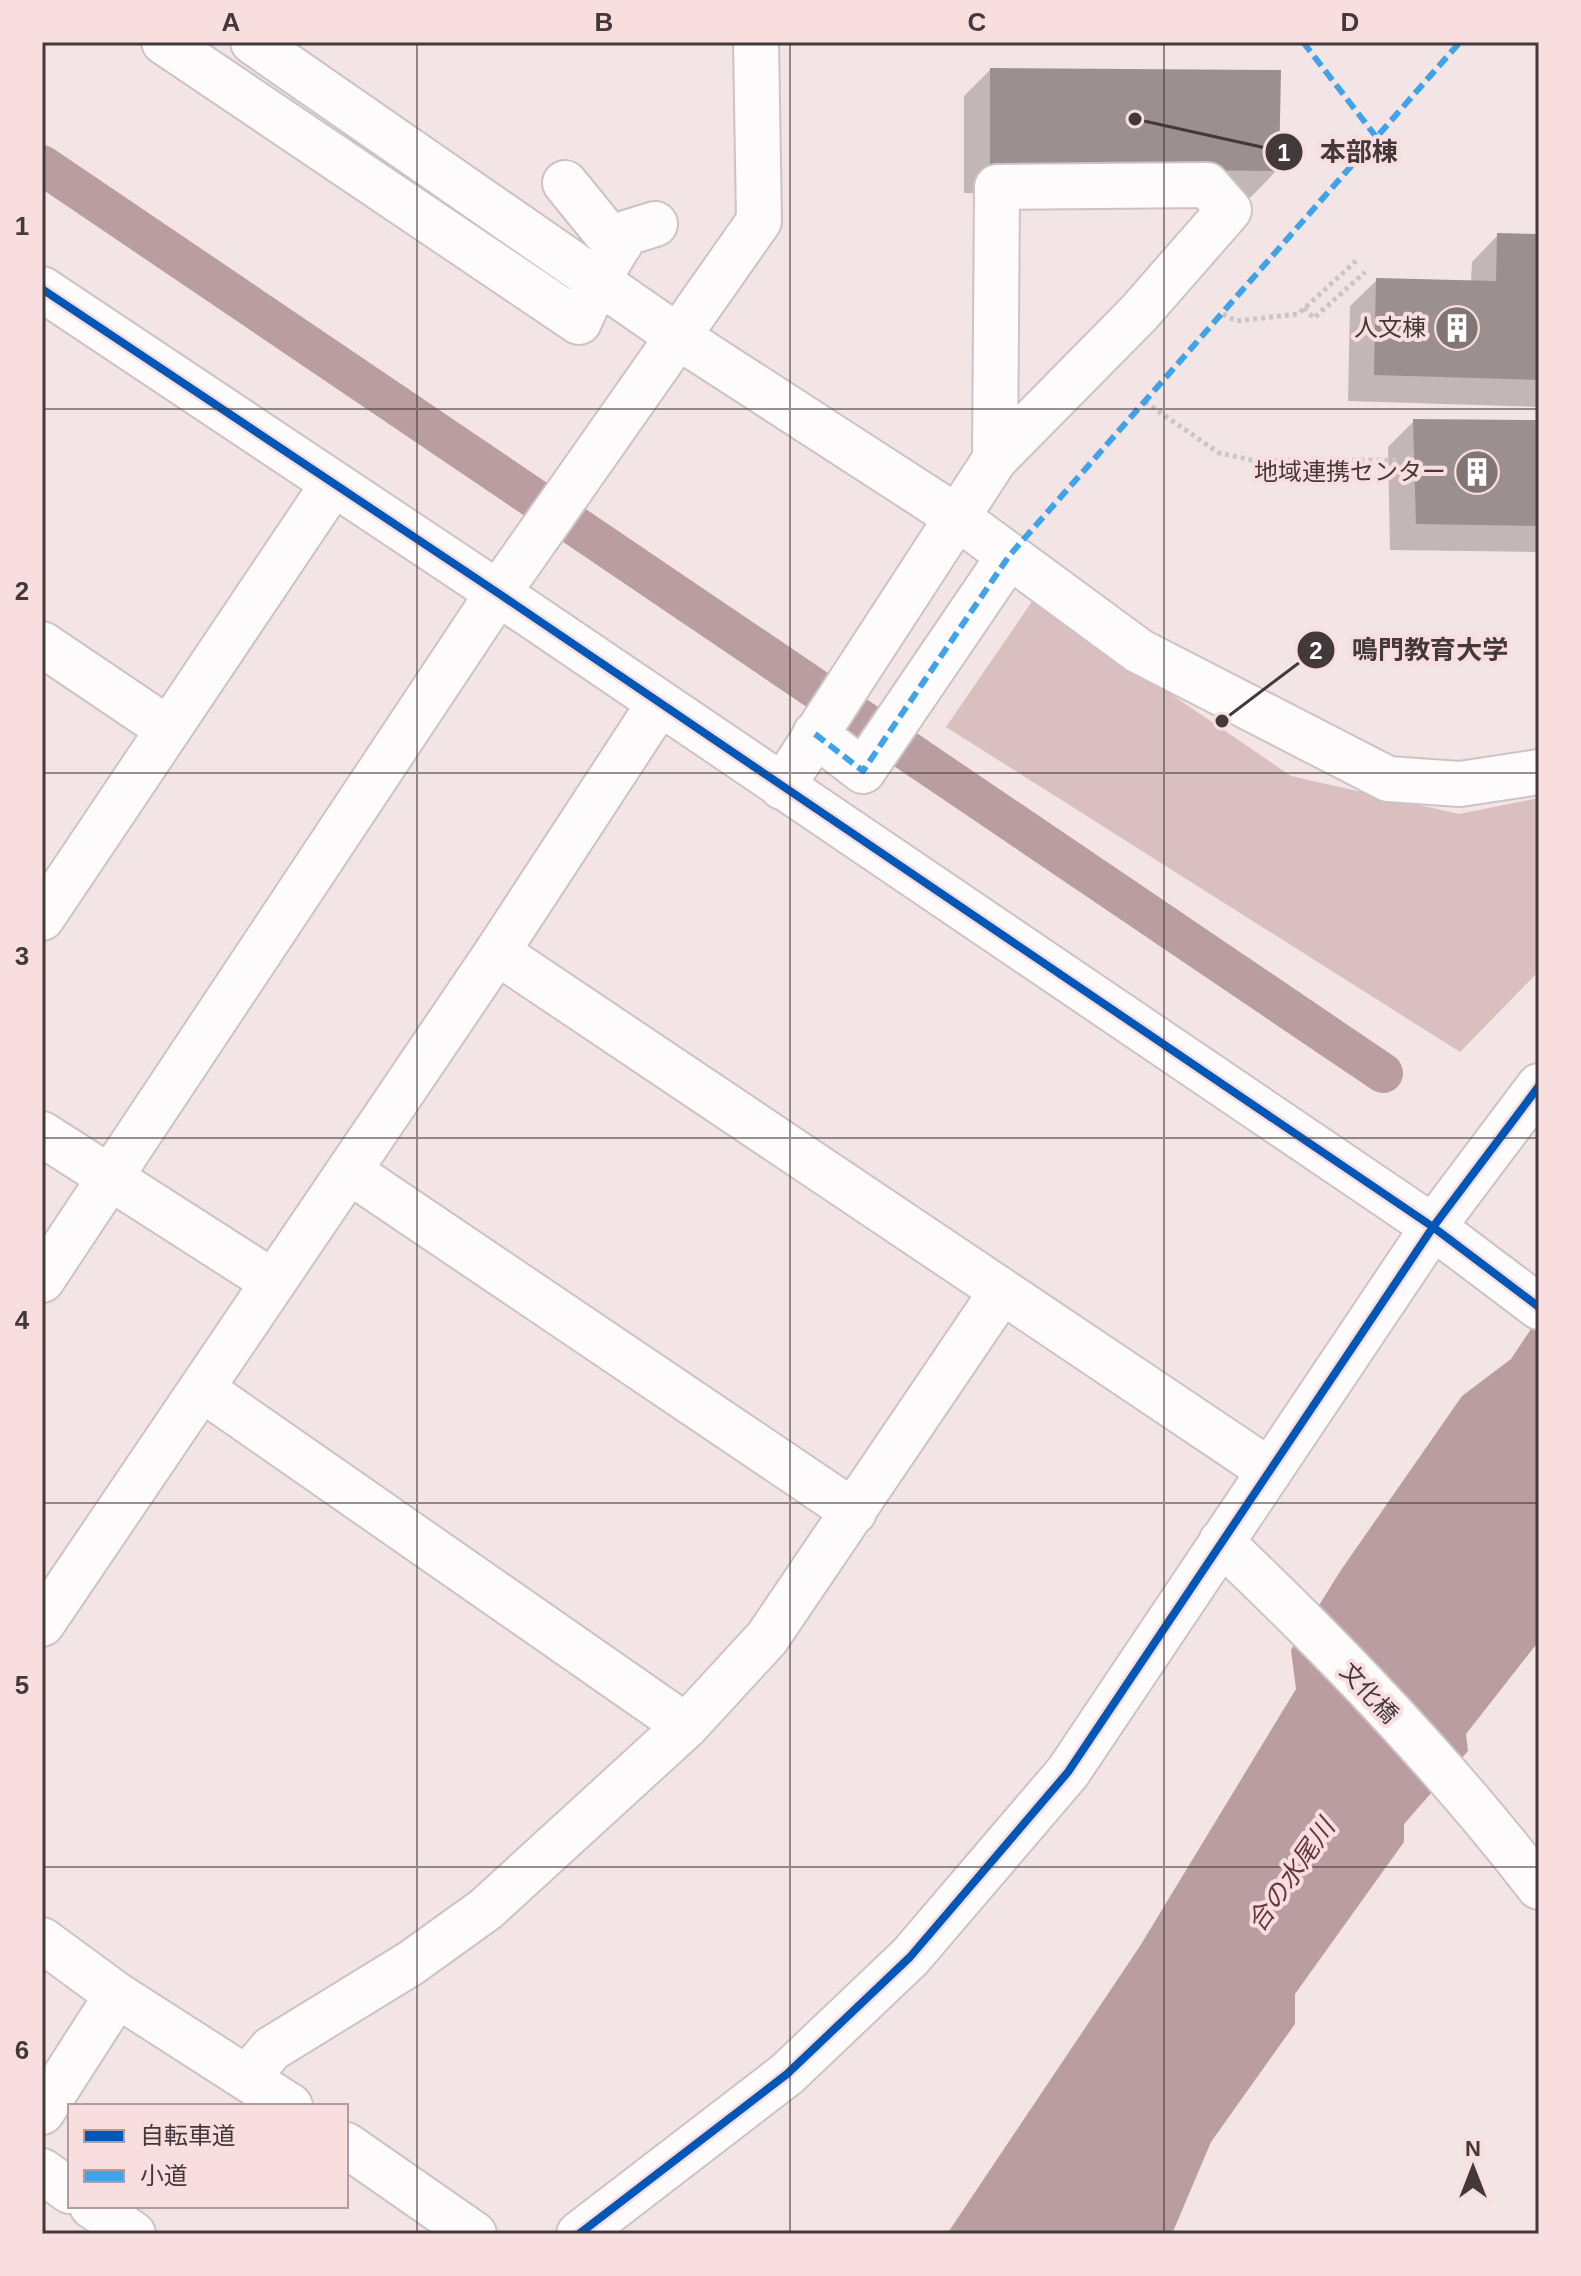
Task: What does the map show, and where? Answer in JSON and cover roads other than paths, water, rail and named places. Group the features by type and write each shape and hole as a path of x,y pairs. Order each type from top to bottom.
{"street":[{"path":"164,42 579,322 624,249"},
{"path":"253,42 309,58 624,249"},
{"path":"42,1280 498,593 527,556 759,221 756,42"},
{"path":"274,116 309,58"},
{"path":"565,183 604,231 624,249 677,336 958,518 1139,651 1388,779 1460,784 1539,772"},
{"path":"782,787 995,459 1139,313 1229,210 1207,185 997,187 995,459"},
{"path":"42,289 498,593 1433,1227 1536,1305"},
{"path":"42,918 56,867 168,729 333,484"},
{"path":"817,731 863,771 1009,556"},
{"path":"42,644 168,729"},
{"path":"42,1624 497,952 659,704"},
{"path":"497,952 1270,1471"},
{"path":"579,2234 787,2074 910,1957 1068,1772 1433,1227 1539,1086"},
{"path":"42,1134 273,1282"},
{"path":"349,1171 854,1512"},
{"path":"248,2077 271,2049 411,1963 486,1909 686,1726 767,1638 1002,1291"},
{"path":"202,1389 686,1726"},
{"name":"文化橋","path":"1221,1542 1283,1601 1486,1819 1539,1887"},
{"path":"42,1940 117,1995 287,2104"},
{"path":"42,2112 117,1995"},
{"path":"348,2146 474,2234"},
{"path":"42,2171 68,2190"},
{"path":"95,2208 133,2234"}],"water":[{"name":"合の水尾川","path":"1539,1317 1539,1641 1466,1734 1468,1751 1404,1824 1404,1842 1295,1994 1295,2024 1211,2142 1172,2234 947,2234 1140,1946 1296,1689 1291,1650 1341,1570 1462,1396 1511,1359"}],"waterway":[{"path":"42,165 1383,1073"}],"place":[{"name":"本部棟","path":"1135,119"},
{"name":"人文棟","path":"1457,328"},
{"name":"地域連携センター","path":"1477,472"},
{"name":"鳴門教育大学","path":"1222,721"}]}
